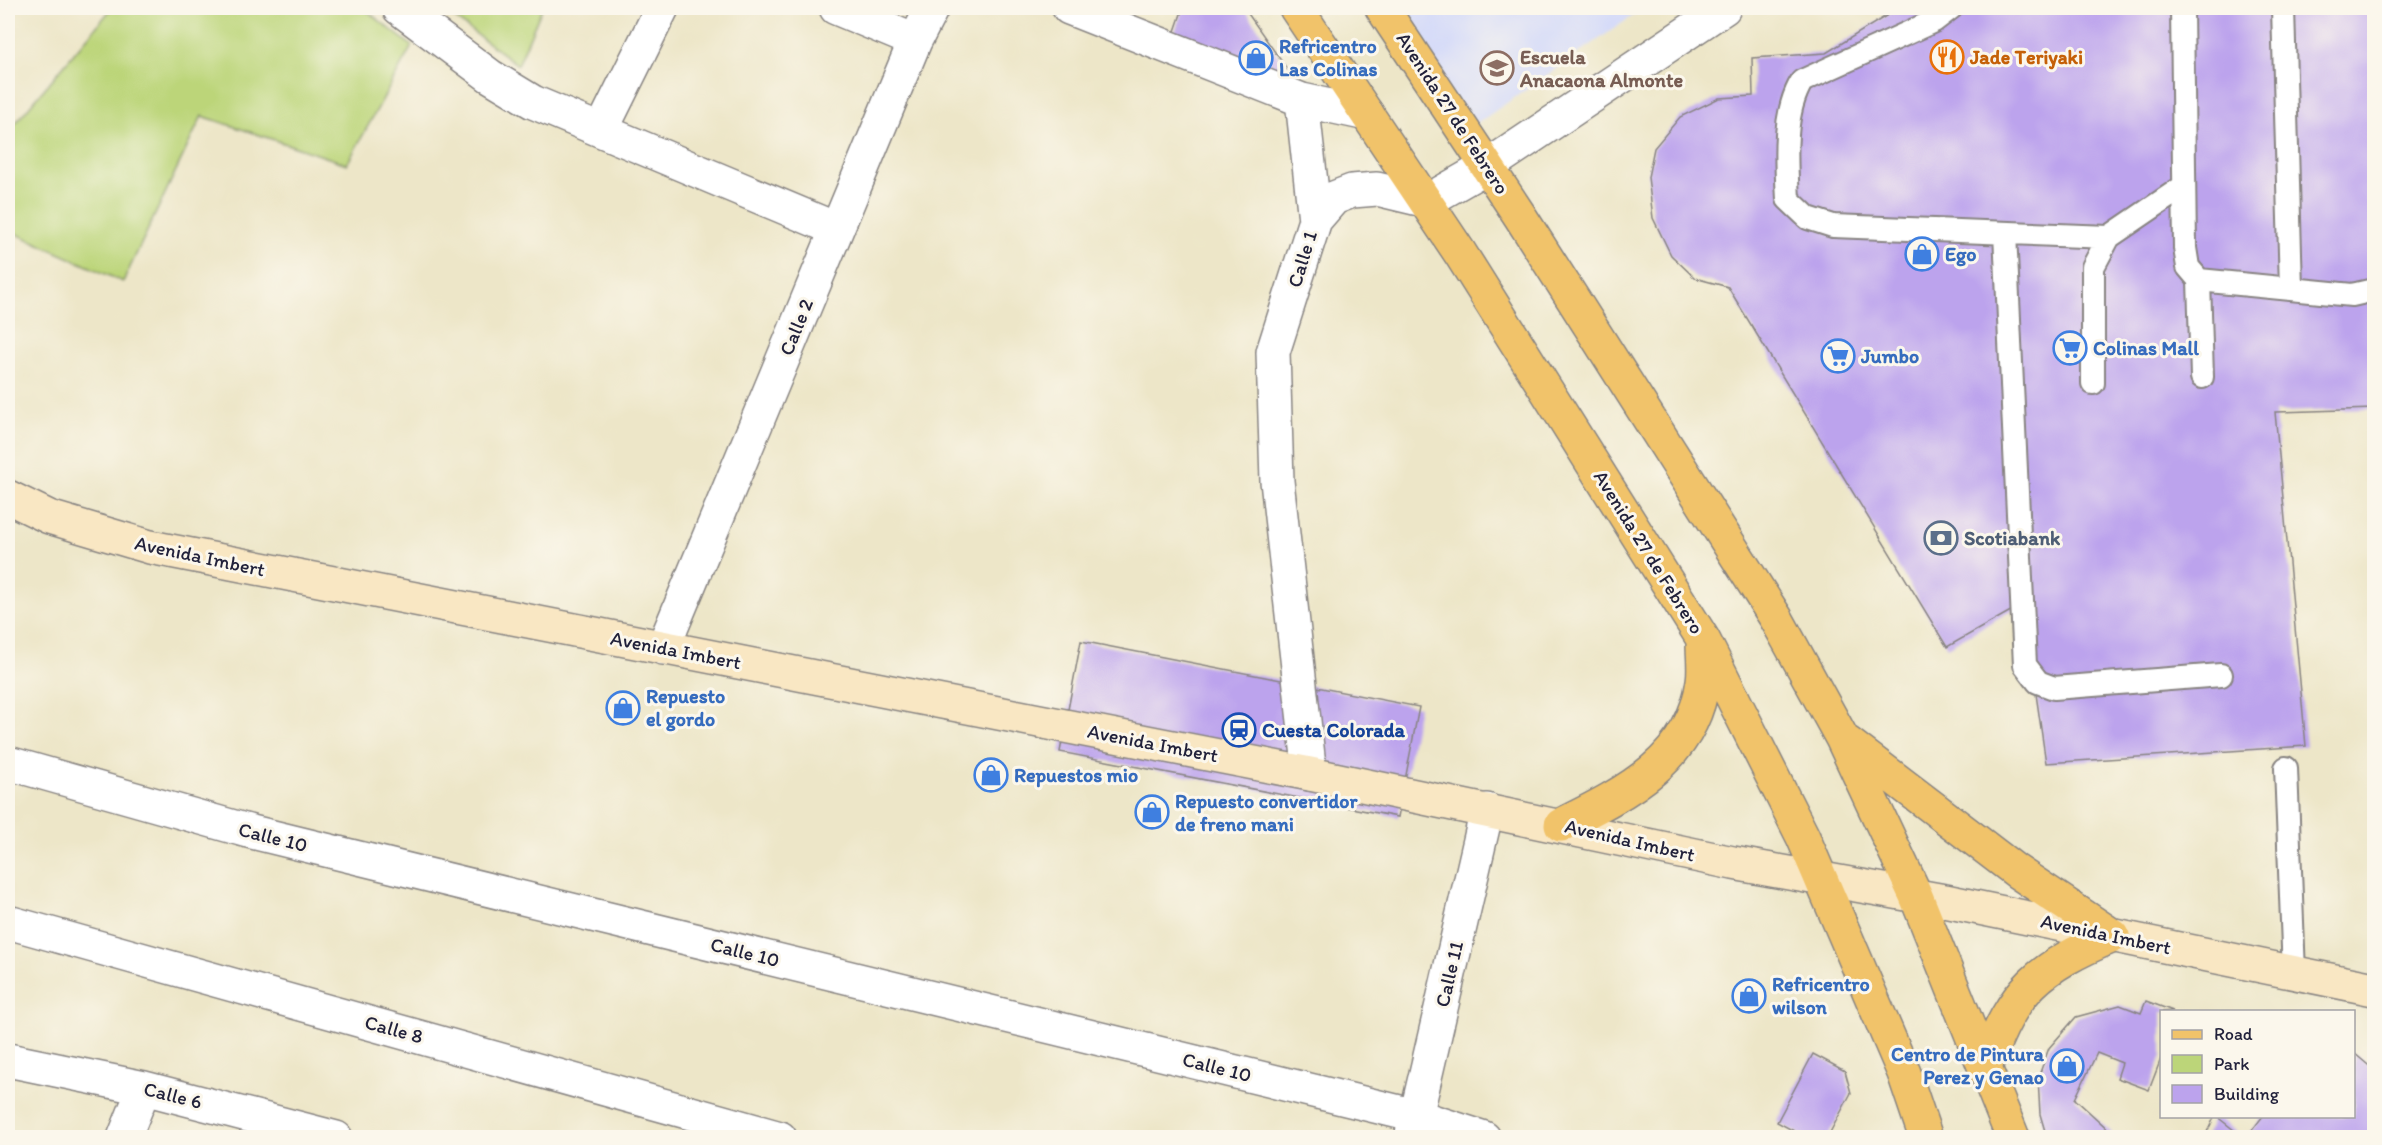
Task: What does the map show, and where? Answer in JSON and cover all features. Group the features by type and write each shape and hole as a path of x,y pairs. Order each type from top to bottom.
{"main road":[{"name":"Avenida 27 de Febrero","path":"1296,8 1427,201 1703,639 1792,814 1904,1073 1926,1137"},
{"name":"Avenida 27 de Febrero","path":"1382,8 1488,166 1776,618 1842,738 1916,896 1986,1065 2013,1137"},
{"name":"Avenida Imbert","path":"8,497 50,517 150,547 1310,774 1822,881 1916,896 2374,989"},
{"path":"1561,825 1643,780 1672,752 1693,720 1703,681 1703,639"},
{"path":"1842,738 2007,864 2113,936"},
{"path":"1986,1065 2000,1027 2019,996 2044,972 2076,951 2113,936"}],"street":[{"path":"399,8 490,76 533,102 836,229"},
{"path":"602,129 662,8"},
{"path":"836,8 915,41"},
{"name":"Calle 2","path":"663,648 915,41 932,8"},
{"path":"1070,8 1302,100 1367,114"},
{"path":"1427,201 1488,166 1724,8"},
{"path":"1302,100 1315,220"},
{"name":"Calle 1","path":"1310,774 1277,481 1273,352 1315,220 1334,198 1352,191 1377,189 1427,201"},
{"name":"Calle 10","path":"8,763 248,831 1414,1127 1484,1137"},
{"name":"Calle 11","path":"1414,1127 1487,810"},
{"name":"Calle 8","path":"8,922 780,1137"},
{"name":"Calle 6","path":"8,1060 144,1088 336,1137"},
{"path":"124,1137 144,1088"}],"lane":[{"path":"1951,8 1934,21 1802,81 1793,95 1786,161 1788,199 1808,218 1833,225 2109,237"},
{"path":"2182,8 2185,248 2188,267 2199,280 2202,377"},
{"path":"2283,8 2291,288"},
{"path":"2093,383 2093,267 2109,237 2184,186"},
{"path":"2005,233 2025,665 2038,682 2054,688 2221,675"},
{"path":"2199,280 2352,295 2374,290"},
{"path":"2286,768 2294,973"}],"shaded area":[{"name":"Escuela Anacaona Almonte","path":"1403,8 1644,8 1469,129"}],"green space":[{"path":"112,8 363,8 412,46 347,164 202,116 123,282 8,230 8,132"},
{"path":"441,8 542,8 518,65"}],"building":[{"name":"Refricentro Las Colinas","path":"1183,8 1244,8 1294,79 1173,37"},
{"name":"Colinas Mall","path":"1899,8 2374,8 2374,409 2275,412 2306,746 2046,763 2023,604 1947,647 1728,287 1695,278 1671,255 1653,218 1648,177 1654,148 1680,117 1719,98 1753,96 1752,58 1826,53"},
{"name":"Cuesta Colorada","path":"1081,641 1419,707 1398,817 1060,752"},
{"path":"2146,1001 2170,1010 2160,1010 2160,1061 2149,1090 2117,1078 2122,1063 2097,1053 2075,1099 2112,1133 2109,1138 2047,1138 2040,1114 2038,1078 2049,1048 2076,1017 2120,1005 2141,1013"},
{"path":"1813,1054 1845,1071 1851,1093 1827,1138 1807,1138 1777,1122"},
{"path":"2355,1054 2374,1070 2374,1138 2246,1138 2261,1118 2355,1118"},
{"path":"2214,1118 2219,1118 2244,1138 2204,1138"}],"place":[{"name":"Jade Teriyaki","path":"1947,57"},
{"name":"Refricentro Las Colinas","path":"1256,58"},
{"name":"Escuela Anacaona Almonte","path":"1497,68"},
{"name":"Ego","path":"1922,254"},
{"name":"Colinas Mall","path":"2070,348"},
{"name":"Jumbo","path":"1838,356"},
{"name":"Scotiabank","path":"1941,538"},
{"name":"Repuesto el gordo","path":"623,708"},
{"name":"Cuesta Colorada","path":"1239,730"},
{"name":"Repuestos mio","path":"991,775"},
{"name":"Repuesto convertidor de freno mani","path":"1152,812"},
{"name":"Refricentro wilson","path":"1749,996"},
{"name":"Centro de Pintura Perez y Genao","path":"2067,1066"}]}
